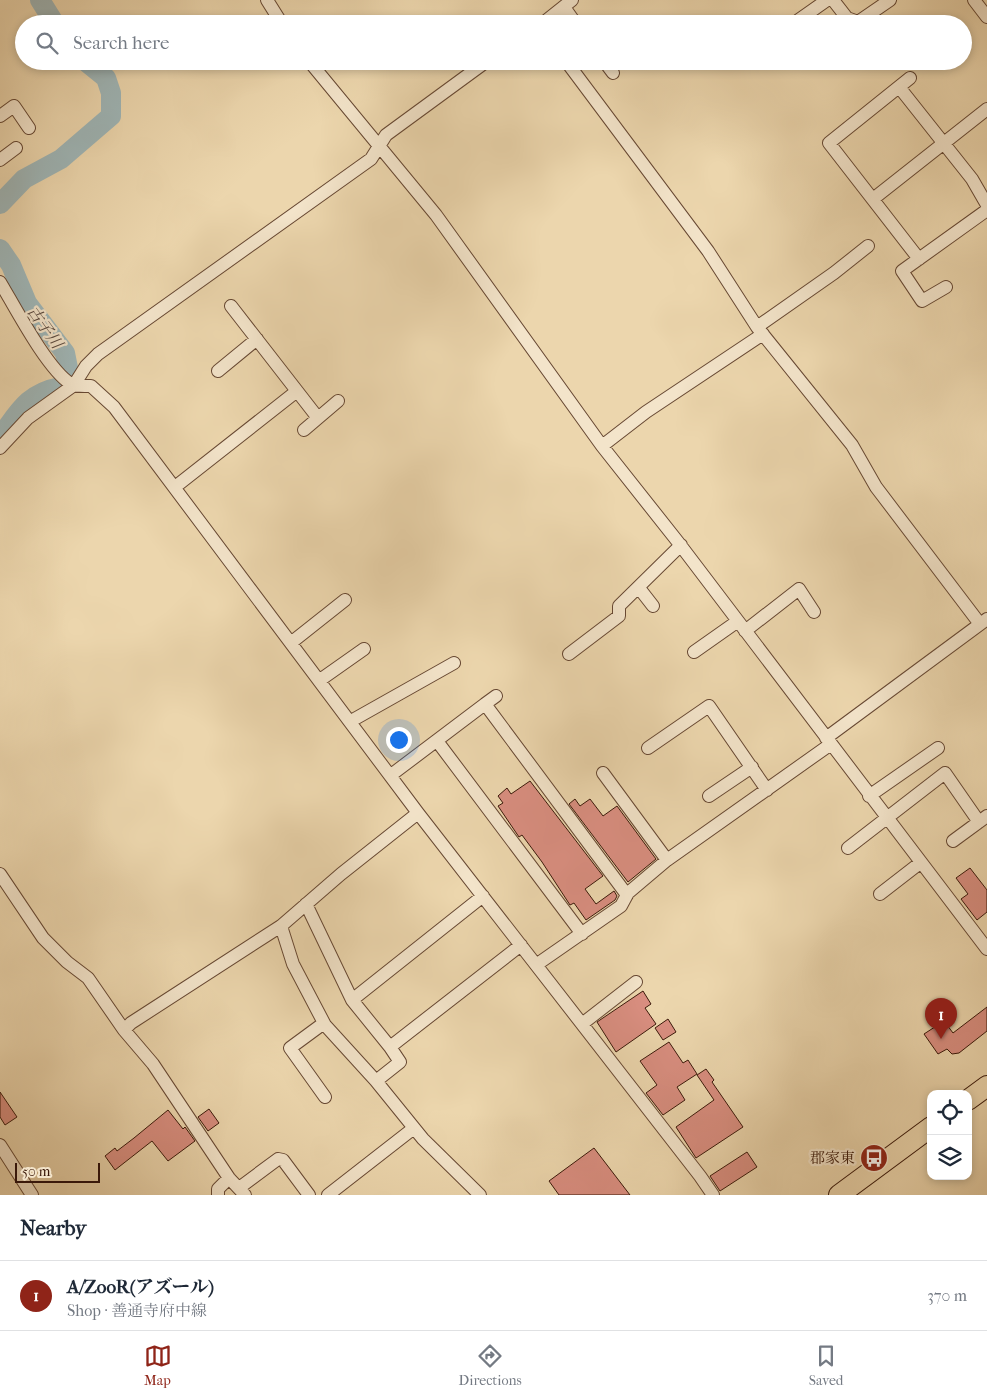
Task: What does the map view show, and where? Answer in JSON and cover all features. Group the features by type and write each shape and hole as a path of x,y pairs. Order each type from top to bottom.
{"main road":[{"path":"972,1097 987,1086"},
{"path":"839,1195 927,1130"}],"street":[{"path":"267,0 276,15"},
{"path":"806,15 827,0"},
{"path":"833,0 845,15"},
{"path":"868,15 890,0"},
{"path":"554,15 568,4"},
{"path":"316,70 436,215 602,446 681,545 869,796 987,949"},
{"path":"0,448 28,418 72,384 98,354 371,159 386,135 475,70"},
{"path":"536,965 621,906 627,896 667,860 767,790 983,621 876,487 852,445 760,330 708,251 573,70"},
{"path":"910,78 829,143 919,259"},
{"path":"899,87 972,179 987,205"},
{"path":"0,116 14,106 29,128"},
{"path":"873,199 987,109"},
{"path":"0,160 16,148"},
{"path":"946,287 922,300 902,271 987,210"},
{"path":"602,446 760,330 868,246"},
{"path":"0,282 28,332 58,371 72,384 91,386 114,407 418,812 713,1195"},
{"path":"231,306 318,418"},
{"path":"218,370 257,340"},
{"path":"175,487 297,391"},
{"path":"304,430 338,401"},
{"path":"569,654 619,616 619,606 681,545"},
{"path":"639,588 653,606"},
{"path":"694,652 741,626 799,589 814,612"},
{"path":"292,642 345,600"},
{"path":"320,680 364,649"},
{"path":"351,722 454,663"},
{"path":"391,775 496,696"},
{"path":"485,704 627,896"},
{"path":"648,748 709,706 767,790"},
{"path":"437,740 582,934"},
{"path":"869,796 938,748"},
{"path":"709,796 752,767"},
{"path":"603,773 667,860"},
{"path":"848,848 945,773 983,819 953,841"},
{"path":"124,1030 131,1023 281,926 418,812"},
{"path":"880,894 920,863"},
{"path":"2,883 43,938 88,978 124,1030 153,1064 229,1178 242,1192 278,1159 283,1160 309,1195"},
{"path":"352,1000 483,896"},
{"path":"306,904 352,1000 400,1062 376,1081"},
{"path":"281,926 293,964 324,1023 376,1081 414,1128 480,1195"},
{"path":"390,1048 521,945"},
{"path":"582,1024 636,982"},
{"path":"324,1023 290,1048 324,1097"},
{"path":"328,1195 414,1128"},
{"path":"0,1145 32,1195"},
{"path":"218,1195 218,1189 229,1178"}],"building":[{"path":"530,781 603,876 585,889 596,904 614,891 617,896 615,900 586,920 574,903 570,905 542,862 522,835 519,837 498,806 503,803 498,796 507,788 511,794"},
{"path":"575,799 580,806 590,799 603,816 617,806 656,859 628,882 569,804"},
{"path":"970,868 987,890 987,912 977,920 961,899 968,894 956,878"},
{"path":"643,991 651,1004 645,1008 656,1024 616,1052 597,1022"},
{"path":"987,1007 987,1031 959,1053 952,1054 947,1049 938,1054 924,1034 944,1021 953,1033"},
{"path":"668,1019 676,1032 663,1040 655,1028"},
{"path":"669,1042 683,1063 688,1060 697,1074 677,1087 685,1100 663,1115 646,1093 657,1085 640,1061"},
{"path":"706,1069 714,1080 712,1082 743,1127 696,1158 676,1127 714,1100 697,1075"},
{"path":"0,1092 17,1117 5,1125 0,1117"},
{"path":"209,1109 219,1123 208,1131 198,1117"},
{"path":"168,1110 183,1129 185,1127 195,1141 168,1161 152,1141 115,1170 105,1156 115,1148 117,1151"},
{"path":"594,1148 630,1195 559,1195 549,1181"},
{"path":"747,1152 757,1167 720,1191 710,1176"}],"waterway":[{"name":"古子川","path":"40,0 49,15"},
{"name":"古子川","path":"0,204 24,179 61,159 111,116 111,93 106,78 96,70"},
{"name":"古子川","path":"0,249 11,265 27,303 65,353 69,373 60,387 39,394 24,405 0,437"}],"place":[{"name":"A/ZooR(アズール)","path":"941,1039"},
{"name":"郡家東","path":"874,1158"}]}
